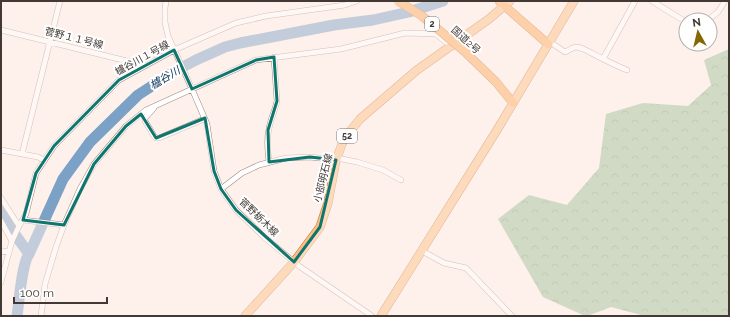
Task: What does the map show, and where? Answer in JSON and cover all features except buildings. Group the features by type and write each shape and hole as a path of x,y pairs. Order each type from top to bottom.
{"highway":[{"name":"国道2号","path":"398,1 422,16 464,51 496,82 513,103"},
{"path":"505,2 549,43"}],"main road":[{"path":"381,316 513,103 574,1"},
{"name":"小部明石線","path":"245,316 294,262 320,227 328,203 337,159 344,139 360,119 417,70 489,19 505,2"}],"street":[{"path":"22,154 60,1"},
{"path":"166,1 165,22 168,36 174,50"},
{"name":"櫨谷川１号線","path":"1,282 12,241 26,214 36,173 54,146 119,80 174,50 236,23 266,16 357,1"},
{"path":"602,59 635,1"},
{"path":"652,1 678,17"},
{"path":"718,12 725,1"},
{"name":"菅野１１号線","path":"1,30 135,63 141,67"},
{"path":"41,316 45,284 56,247 80,189 94,164 126,126 146,110 256,60 341,49 405,33 436,34 451,46"},
{"path":"549,43 565,52 572,48 581,48 627,70"},
{"name":"菅野栃木線","path":"174,50 204,118 208,132 214,171 221,189 236,210 264,237 299,266 372,316"},
{"path":"269,162 268,130 277,101 274,57"},
{"path":"154,106 145,121 156,138 204,118"},
{"path":"1,150 38,157 44,160"},
{"path":"221,189 242,173 259,164 286,158 310,157 357,162 383,170 401,180"},
{"path":"1,198 19,226"},
{"path":"23,220 64,225"},
{"path":"1,221 12,241"},
{"path":"1,252 9,251"},
{"path":"422,251 444,263 466,268 512,316"}],"highlighted area":[{"path":"174,50 192,89 256,60 274,57 277,101 268,130 269,162 310,157 336,160 320,227 294,262 236,210 221,189 214,171 205,118 156,138 141,114 126,126 94,164 64,225 23,220 36,173 54,146 119,80"}],"green space":[{"path":"729,49 729,316 645,316 611,307 585,316 543,297 498,219 529,195 567,205 599,168 606,114 643,103 688,106 711,85 704,60"}],"waterway":[{"name":"櫨谷川","path":"17,316 24,266 63,179 90,142 138,95 175,71 225,47 334,25 373,20 409,12 443,1"},
{"path":"1,210 9,226 29,254"}]}
